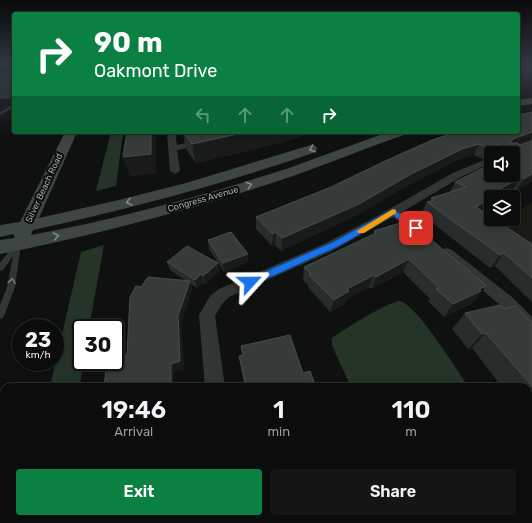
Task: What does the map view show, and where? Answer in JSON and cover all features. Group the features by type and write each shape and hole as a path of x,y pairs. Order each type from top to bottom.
{"street":[{"path":"520,96 532,94"},
{"path":"520,104 532,101"},
{"name":"Silver Beach Road","path":"9,245 26,226 70,134"},
{"path":"171,134 175,171"},
{"name":"Congress Avenue","path":"9,245 84,231 180,206 275,177 389,135"},
{"path":"172,148 210,141"},
{"name":"Congress Avenue","path":"0,230 26,226 195,186 322,146"},
{"path":"215,383 207,315 216,300 224,293 336,244 450,178 484,163"},
{"path":"393,211 405,219 506,301 532,328"}],"lane":[{"path":"7,105 12,105"},
{"path":"1,112 12,106"},
{"path":"1,112 12,110"},
{"path":"0,268 9,245"},
{"path":"0,316 11,287 9,245"}],"shaded area":[{"path":"0,87 12,87 12,98 0,99"},
{"path":"110,134 123,134 116,186 96,191"},
{"path":"532,202 532,248 508,227 520,226 520,211"},
{"path":"104,245 91,319 72,319 72,371 82,371 80,383 51,383 54,371 64,371 64,326 81,252"},
{"path":"400,301 408,305 417,314 466,383 349,383 332,345 332,338 376,311"}],"building":[{"path":"532,112 532,132 513,139 510,143 518,143 520,145 532,141 532,174 524,179 520,178 520,146 498,146 498,144 484,146 479,144 462,149 413,173 359,204 282,238 276,232 273,234 256,217 331,187 432,140 451,134 520,134 520,115"},
{"path":"127,134 151,134 151,154 123,157"},
{"path":"185,134 238,134 192,144"},
{"path":"484,168 484,182 512,182 498,190 484,190 484,202 476,207 484,212 484,226 505,226 532,244 532,278 504,253 500,255 427,202 434,200 431,198 466,187 455,182"},
{"path":"410,222 487,286 479,289 481,291 453,304 436,289 439,288 409,259 376,277 374,275 347,289 349,291 334,300 309,275 311,274 304,267 376,233 374,231 400,223 402,225"},
{"path":"231,232 248,254 223,263 208,240"},
{"path":"187,246 218,263 203,276 201,274 195,280 167,262"},
{"path":"148,277 190,281 178,316 180,361 171,364 171,383 104,383 106,371 124,371 124,356 127,355 130,297 136,286 141,287"},
{"path":"500,305 504,309 515,306 532,323 532,383 529,383 486,333 482,334 465,313"},
{"path":"290,335 303,373 310,371 314,383 245,383 239,356 243,355 241,346"}],"slow traffic":[{"path":"361,231 393,212"}],"route":[{"path":"250,282 336,244 361,231 393,211 416,228"}]}
